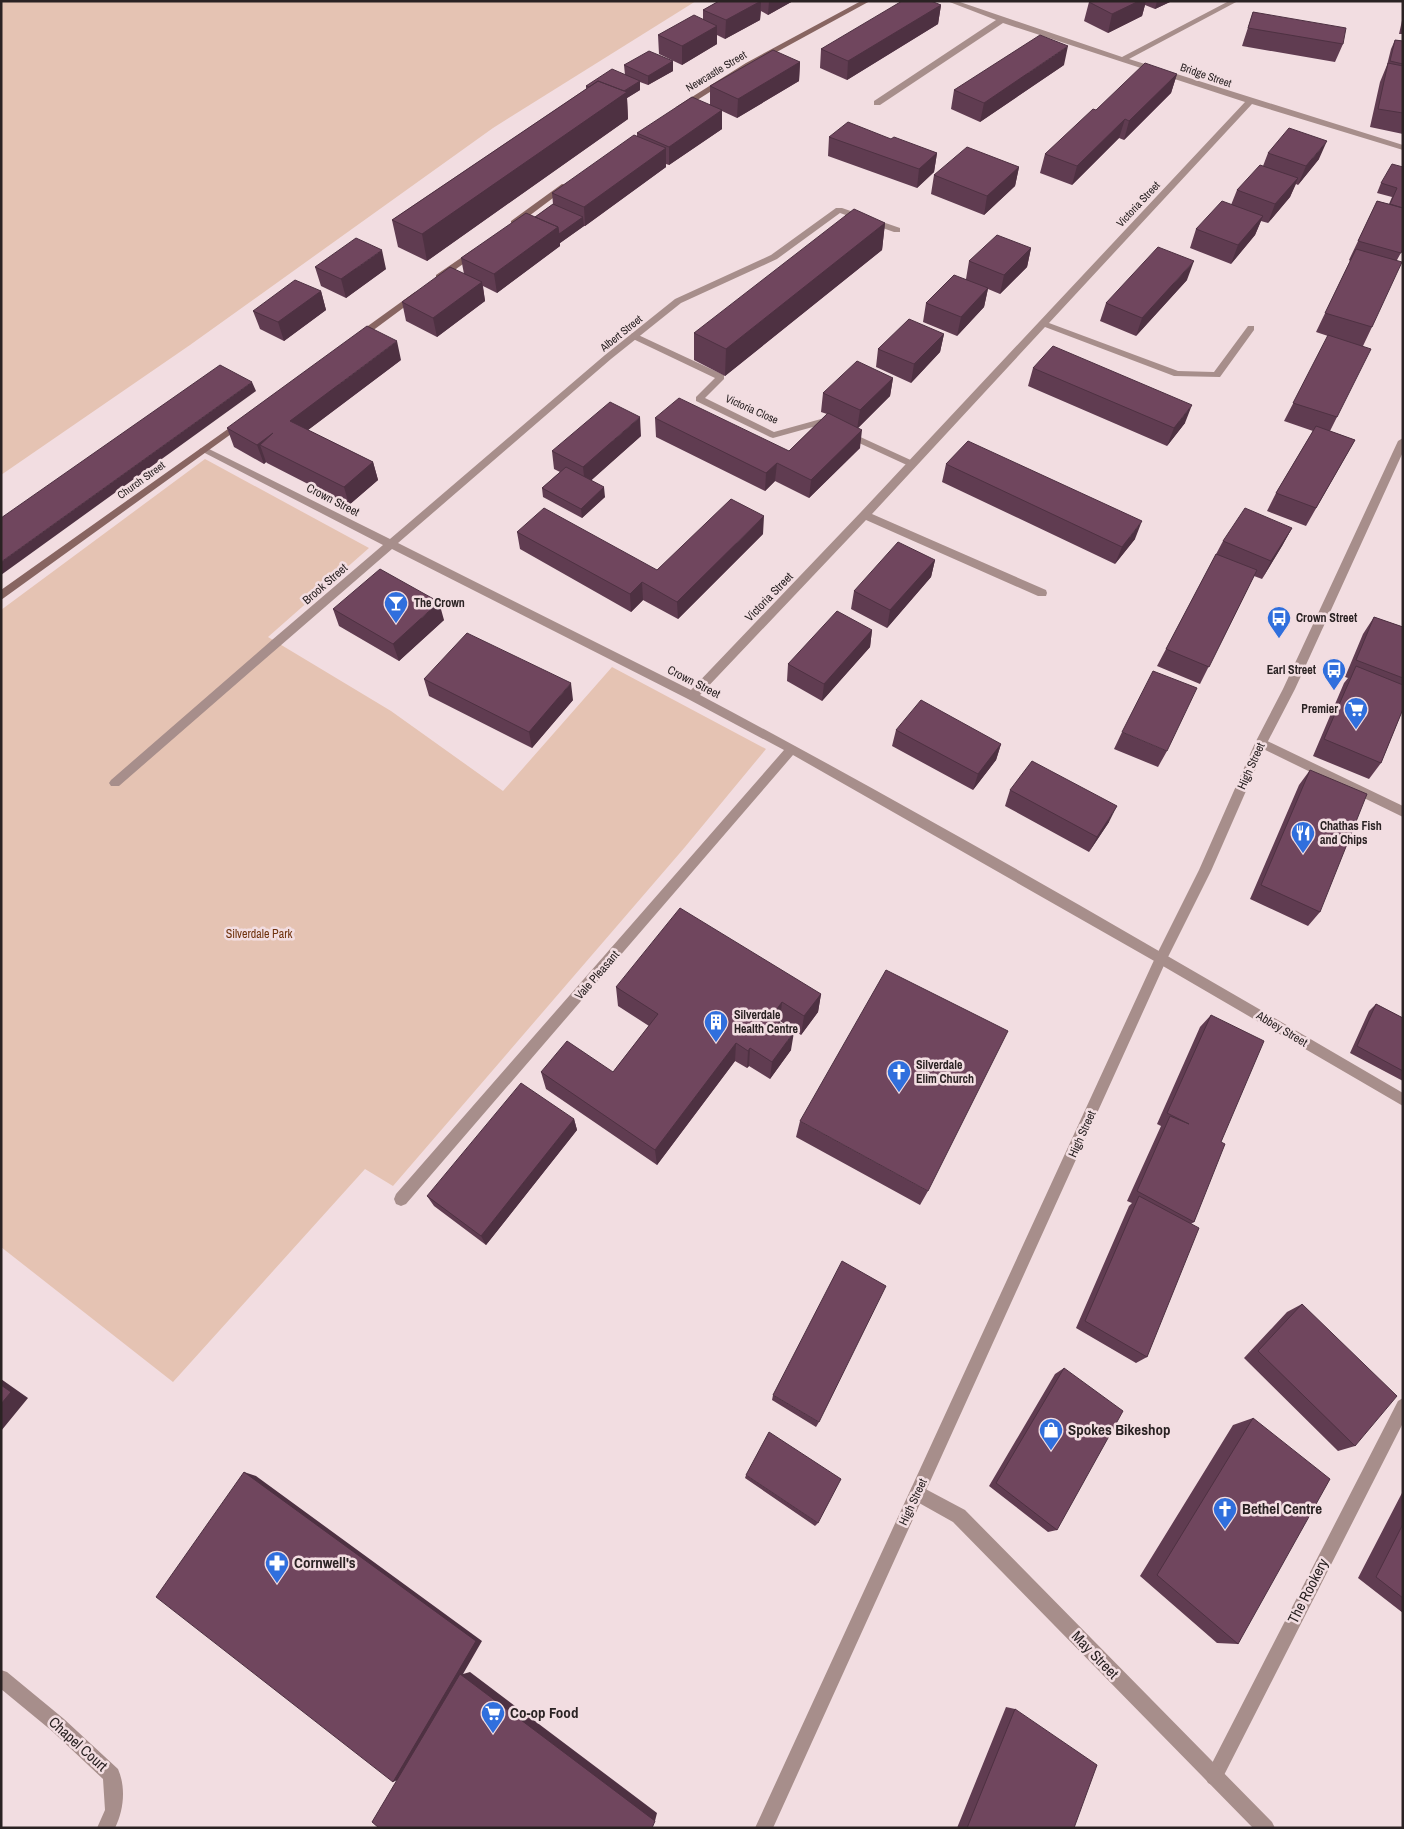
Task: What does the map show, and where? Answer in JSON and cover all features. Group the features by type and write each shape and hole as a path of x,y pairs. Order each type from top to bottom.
{"main road":[{"name":"Newcastle Street","path":"673,112 722,79 811,29 867,1"},
{"path":"505,229 576,178"},
{"path":"435,281 482,246"},
{"path":"348,344 419,292"},
{"name":"Church Street","path":"1,596 249,417"}],"street":[{"name":"Bridge Street","path":"950,1 1002,20 1250,101 1403,148"},
{"path":"1123,59 1235,1"},
{"path":"877,104 1002,20"},
{"name":"Victoria Street","path":"692,696 865,515 1250,101"},
{"name":"Albert Street","path":"390,544 634,336 678,302 774,257 839,210 897,230"},
{"path":"1044,324 1177,374 1217,375 1251,328"},
{"name":"Victoria Close","path":"634,336 721,377 699,398 773,435 822,422 912,464"},
{"name":"High Street","path":"764,1828 1161,958 1205,871 1261,743 1289,689 1403,441"},
{"name":"Crown Street","path":"204,450 692,696 792,750 1161,958"},
{"path":"865,515 1042,593"},
{"name":"Brook Street","path":"115,782 390,544"},
{"path":"1261,743 1403,812"},
{"name":"Vale Pleasant","path":"401,1199 792,750"},
{"name":"Abbey Street","path":"1161,958 1403,1100"},
{"name":"The Rookery","path":"1214,1777 1403,1406"},
{"name":"May Street","path":"918,1493 959,1516 1266,1828"},
{"name":"Chapel Court","path":"1,1678 58,1725 112,1775 114,1811 106,1828"}],"green space":[{"path":"5,1 696,1 493,128 190,345 1,475 1,3"},
{"name":"Silverdale Park","path":"205,459 369,548 268,637 391,711 503,791 612,667 766,749 685,847 393,1186 365,1169 173,1382 1,1247 1,610"}],"building":[{"path":"719,1 761,1 726,20 703,10"},
{"path":"902,1 931,1 941,5 848,61 821,49"},
{"path":"1139,1 1112,14 1089,2"},
{"path":"1253,12 1346,28 1343,44 1248,28"},
{"path":"694,15 717,26 682,46 658,35"},
{"path":"1040,35 1068,46 984,103 954,90"},
{"path":"1395,40 1403,41 1403,64 1390,61"},
{"path":"773,50 800,62 738,99 710,86"},
{"path":"649,51 673,61 648,76 624,65"},
{"path":"1145,63 1177,74 1129,121 1125,119 1077,166 1045,154 1093,109 1096,110"},
{"path":"1388,63 1403,66 1403,113 1378,109"},
{"path":"612,69 640,81 624,91 598,81 589,87 586,86"},
{"path":"598,81 627,92 422,234 392,220"},
{"path":"692,97 722,110 669,147 637,133"},
{"path":"848,122 891,139 894,137 937,153 919,169 829,137"},
{"path":"1289,128 1327,141 1306,166 1268,153"},
{"path":"634,135 666,148 584,207 552,193"},
{"path":"967,147 1019,167 987,196 934,175"},
{"path":"1392,164 1403,167 1403,208 1390,204 1397,188 1381,183"},
{"path":"1260,165 1298,178 1275,204 1237,190"},
{"path":"1222,201 1263,216 1238,245 1196,229"},
{"path":"1377,201 1403,208 1403,249 1401,253 1358,241"},
{"path":"553,204 583,217 559,234 558,227 535,217"},
{"path":"854,209 885,223 726,349 694,333"},
{"path":"526,213 558,227 494,274 461,258"},
{"path":"997,235 1031,248 1004,275 969,261"},
{"path":"356,238 382,250 341,279 315,267"},
{"path":"1158,247 1194,261 1142,318 1106,303"},
{"path":"1356,249 1402,262 1372,327 1325,313"},
{"path":"450,267 482,282 433,318 402,302"},
{"path":"954,275 988,288 961,317 926,303"},
{"path":"295,280 321,291 278,322 253,311"},
{"path":"909,319 944,334 914,364 878,349"},
{"path":"367,326 397,341 290,421 373,462 344,487 260,445 273,433 257,445 227,428"},
{"path":"1328,335 1371,349 1337,417 1293,403"},
{"path":"1053,346 1192,405 1174,428 1033,368"},
{"path":"857,361 893,378 860,410 823,393"},
{"path":"220,365 252,382 1,562 1,518"},
{"path":"679,398 789,451 828,413 862,430 811,480 777,463 766,473 655,418"},
{"path":"610,402 640,417 583,467 552,451"},
{"path":"1316,426 1355,440 1316,508 1276,493"},
{"path":"968,441 1142,521 1122,547 946,464"},
{"path":"566,467 604,487 581,509 542,488"},
{"path":"731,499 764,516 677,602 642,582 630,594 517,532 544,508 657,570"},
{"path":"1245,508 1292,528 1271,561 1223,541"},
{"path":"898,542 935,560 890,610 854,591"},
{"path":"1216,554 1257,570 1209,667 1166,649"},
{"path":"380,569 439,602 393,644 333,609"},
{"path":"837,611 872,630 824,684 788,664"},
{"path":"1374,617 1403,627 1403,678 1356,660"},
{"path":"467,633 571,683 529,732 424,679"},
{"name":"Premier","path":"1356,666 1403,685 1403,709 1381,763 1324,739"},
{"path":"1153,671 1197,688 1167,751 1122,732"},
{"path":"921,700 1001,744 978,774 896,730"},
{"path":"1032,761 1117,806 1097,837 1010,790"},
{"name":"Chathas Fish and Chips","path":"1310,770 1367,794 1320,912 1261,885"},
{"name":"Silverdale Health Centre","path":"680,908 821,994 804,1016 782,1002 771,1017 794,1032 772,1062 750,1048 748,1051 736,1043 655,1150 541,1072 567,1041 613,1072 658,1014 616,987"},
{"name":"Silverdale Elim Church","path":"886,970 1008,1031 928,1191 800,1121"},
{"path":"1376,1004 1403,1018 1403,1071 1357,1046"},
{"path":"1211,1015 1264,1041 1221,1142 1225,1144 1194,1222 1137,1191 1170,1116 1189,1124 1167,1113"},
{"path":"521,1083 574,1119 481,1236 427,1196"},
{"path":"1139,1196 1199,1228 1147,1357 1085,1321"},
{"path":"842,1261 886,1286 819,1422 773,1395"},
{"path":"1302,1304 1397,1396 1355,1446 1258,1351"},
{"name":"Spokes Bikeshop","path":"1064,1368 1123,1411 1057,1530 996,1483"},
{"path":"1,1385 11,1392 1,1404"},
{"name":"Bethel Centre","path":"1253,1418 1330,1479 1238,1644 1157,1575"},
{"path":"769,1432 841,1479 818,1523 746,1475"},
{"path":"244,1472 476,1641 393,1782 156,1597"},
{"path":"1403,1524 1403,1598 1376,1577"},
{"name":"Co-op Food","path":"460,1674 655,1821 652,1828 379,1828 372,1822"},
{"path":"1015,1709 1097,1765 1074,1828 967,1828"}],"place":[{"name":"The Crown","path":"396,624"},
{"name":"Crown Street","path":"1279,639"},
{"name":"Earl Street","path":"1334,691"},
{"name":"Premier","path":"1356,730"},
{"name":"Chathas Fish and Chips","path":"1303,854"},
{"name":"Silverdale Health Centre","path":"716,1043"},
{"name":"Silverdale Elim Church","path":"899,1093"},
{"name":"Spokes Bikeshop","path":"1051,1451"},
{"name":"Bethel Centre","path":"1225,1530"},
{"name":"Cornwell's","path":"277,1584"},
{"name":"Co-op Food","path":"493,1734"}]}
